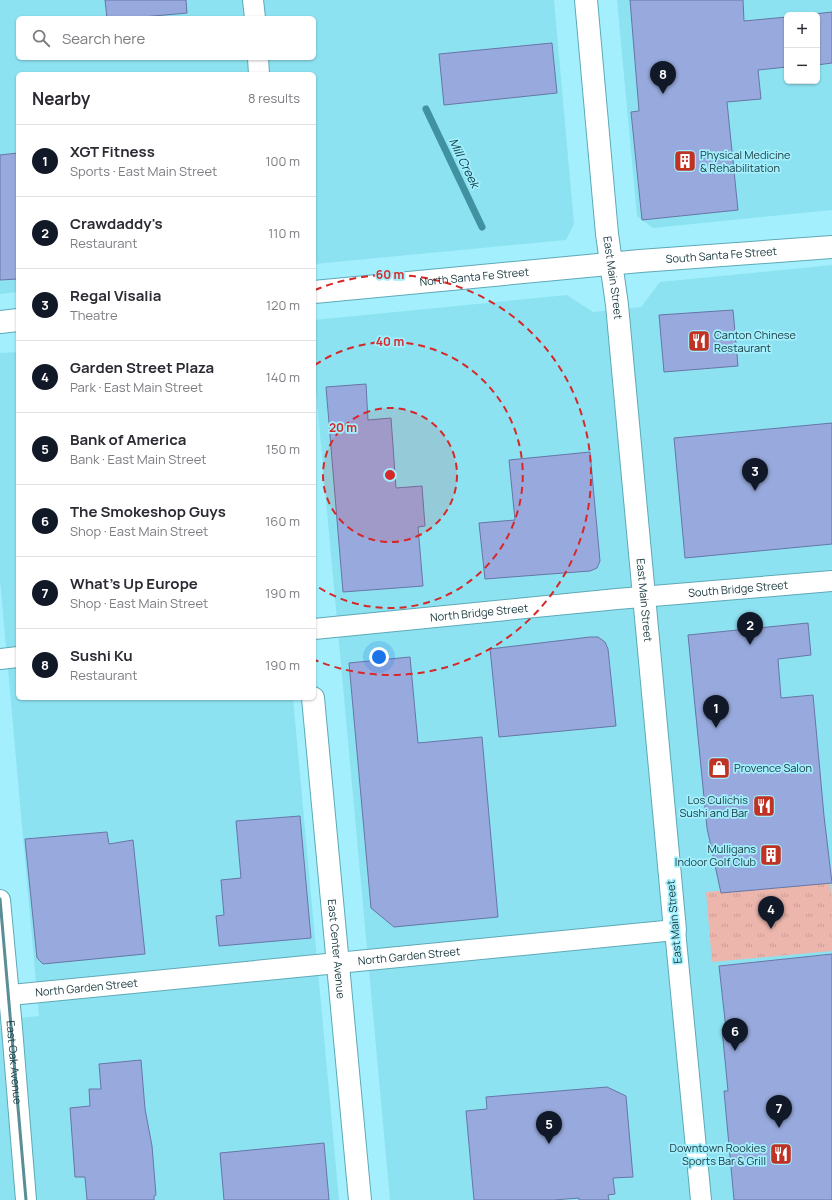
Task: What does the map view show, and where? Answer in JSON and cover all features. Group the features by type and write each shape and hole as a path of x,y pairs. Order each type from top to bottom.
{"street":[{"path":"253,0 255,16"},
{"name":"East Main Street","path":"586,0 607,234 617,305 701,1200"},
{"path":"258,60 260,72"},
{"name":"South Santa Fe Street","path":"612,264 832,247"},
{"name":"North Santa Fe Street","path":"316,292 612,264"},
{"path":"0,322 16,320"},
{"name":"South Bridge Street","path":"644,597 832,581"},
{"name":"North Bridge Street","path":"316,629 644,597"},
{"path":"0,659 16,657"},
{"name":"East Center Avenue","path":"313,700 360,1200"},
{"name":"East Oak Avenue","path":"0,900 4,996 26,1200"},
{"name":"North Garden Street","path":"4,996 675,930"}],"shaded area":[{"path":"0,0 554,0 574,224 566,240 316,264 316,72 16,72 16,292 0,294"},
{"path":"617,0 832,0 832,210 653,228 637,216"},
{"path":"832,265 832,1200 390,1200 316,391 316,320 567,295 593,312 641,307 660,282"},
{"path":"16,352 16,700 293,700 339,1200 0,1200 0,1020 39,1016 0,580 0,353"}],"green space":[{"path":"830,881 832,908 832,951 712,962 706,892"}],"building":[{"path":"105,0 186,0 187,13 153,16 107,16"},
{"path":"630,0 743,0 744,21 784,17 784,67 758,70 761,99 727,102 738,210 642,220 631,112 639,111"},
{"path":"832,12 832,63 820,65 820,48 820,13"},
{"path":"552,43 557,93 444,105 439,54"},
{"path":"16,153 16,279 0,280 0,155"},
{"name":"Canton Chinese Restaurant","path":"733,310 738,366 664,372 659,315"},
{"path":"366,384 368,420 391,418 396,488 422,486 425,526 418,527 423,586 343,592 326,387"},
{"path":"832,423 832,544 685,558 674,438"},
{"path":"590,452 600,561 597,568 590,571 485,579 479,523 515,520 509,460"},
{"path":"808,623 811,655 778,659 781,698 813,695 824,816 832,883 721,893 707,828 688,635"},
{"path":"598,637 605,642 608,649 616,726 499,737 490,649"},
{"path":"410,657 418,743 482,737 498,917 394,927 371,908 349,663"},
{"path":"300,816 311,938 219,946 216,916 224,915 221,880 241,878 236,821"},
{"path":"107,832 109,844 133,840 145,954 43,964 37,958 25,839"},
{"path":"832,954 832,1200 734,1200 724,1091 728,1091 722,1029 726,1029 719,966"},
{"path":"141,1060 145,1109 152,1146 156,1195 154,1196 154,1200 87,1200 85,1177 75,1177 70,1108 90,1106 89,1089 101,1089 99,1064"},
{"path":"607,1087 626,1096 633,1177 613,1178 615,1194 608,1195 609,1200 579,1200 579,1198 554,1200 474,1200 466,1111 487,1109 486,1097"},
{"path":"324,1143 329,1200 224,1200 220,1153"}],"waterway":[{"name":"Mill Creek","path":"426,109 482,227"}],"railway":[{"path":"0,899 26,1200"}],"place":[{"name":"Sushi Ku","path":"663,94"},
{"name":"Physical Medicine & Rehabilitation","path":"685,161"},
{"name":"Canton Chinese Restaurant","path":"699,341"},
{"name":"Regal Visalia","path":"755,491"},
{"name":"Crawdaddy's","path":"750,645"},
{"name":"XGT Fitness","path":"716,728"},
{"name":"Provence Salon","path":"719,768"},
{"name":"Los Culichis Sushi and Bar","path":"764,806"},
{"name":"Mulligans Indoor Golf Club","path":"771,855"},
{"name":"Garden Street Plaza","path":"771,929"},
{"name":"The Smokeshop Guys","path":"735,1051"},
{"name":"What's Up Europe","path":"779,1128"},
{"name":"Bank of America","path":"549,1144"},
{"name":"Downtown Rookies Sports Bar & Grill","path":"781,1154"}]}
